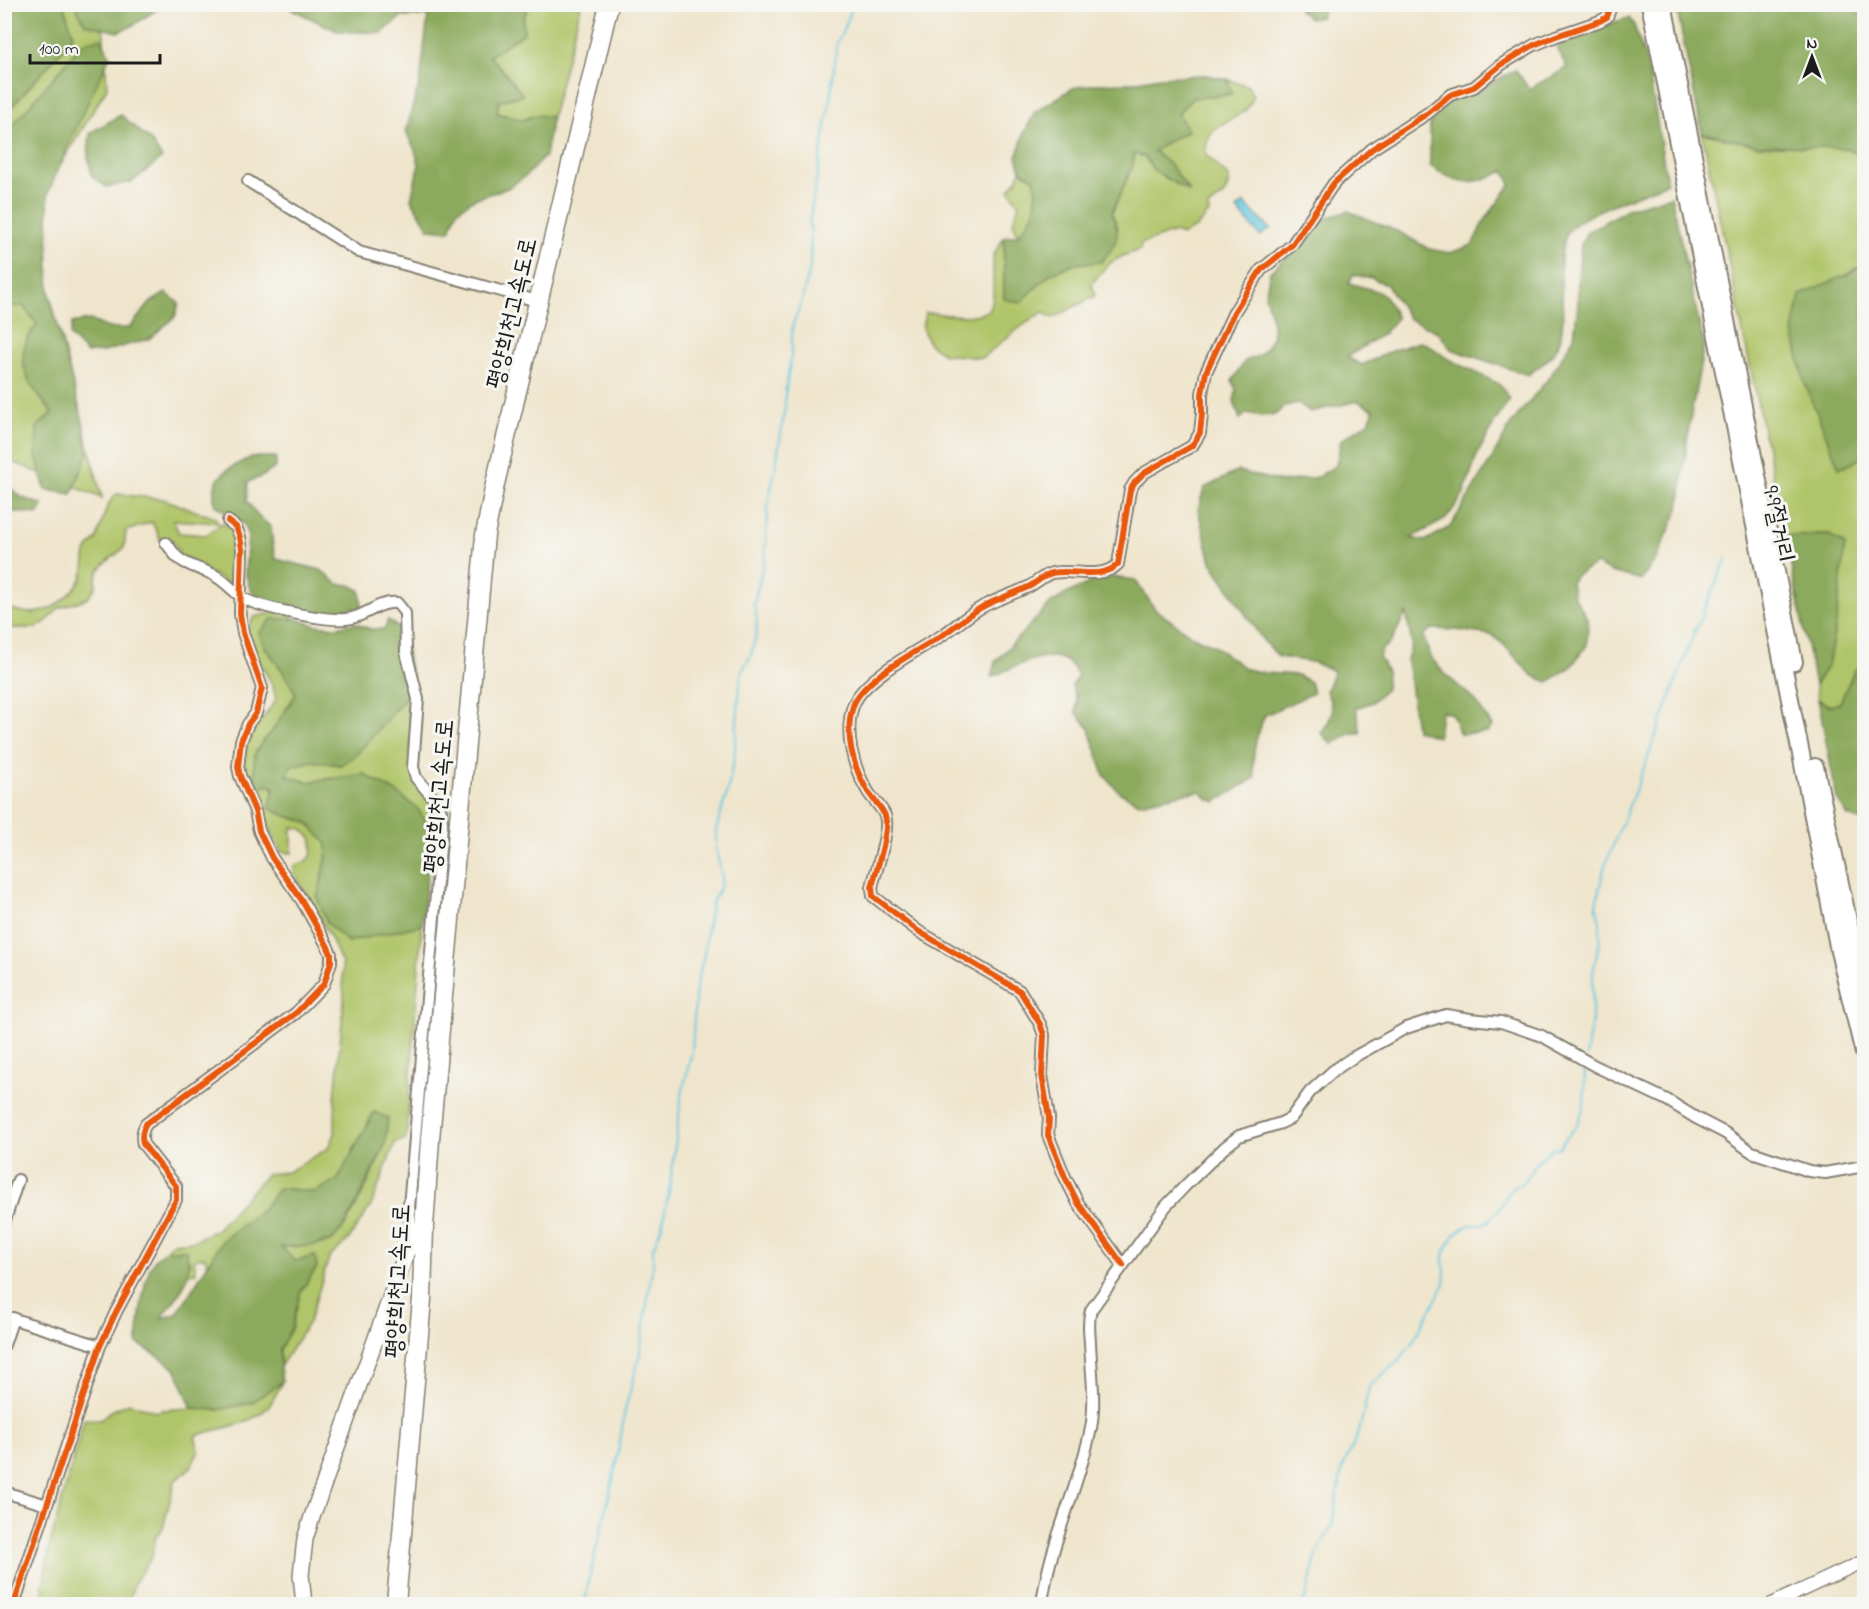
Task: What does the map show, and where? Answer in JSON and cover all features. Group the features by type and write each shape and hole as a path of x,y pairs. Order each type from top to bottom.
{"highway":[{"name":"평양희천고속도로","path":"394,1605 417,1295 415,1236 476,554 490,471 598,4"},
{"name":"평양희천고속도로","path":"394,1605 422,1299 430,1139 485,535 495,484 609,4"},
{"name":"9·9절거리","path":"1650,4 1802,754 1839,951 1864,1053"},
{"name":"9·9절거리","path":"1663,4 1813,757 1864,994"}],"main road":[{"path":"304,1605 301,1575 305,1539 407,1251 415,1236"}],"street":[{"path":"1123,1265 1078,1203 1065,1178 1048,1135 1049,1118 1042,1075 1044,1035 1020,991 918,931 873,896 872,887 887,822 885,814 867,790 855,765 850,736 853,706 859,696 883,671 982,607 1028,587 1051,573 1101,573 1112,570 1118,564 1130,490 1134,482 1144,473 1192,447 1197,440 1200,433 1202,394 1206,372 1234,312 1261,270 1292,244 1334,183 1372,148 1428,113 1450,95 1474,87 1502,64 1534,45 1600,21 1607,16 1612,4"},
{"path":"248,181 359,252 530,299"},
{"path":"14,1605 100,1346 176,1200 176,1186 143,1144 141,1137 143,1130 147,1124 296,1013 324,984 331,962 331,954 327,945 296,892 272,858 259,831 255,811 240,776 238,767 241,741 248,724 256,713 262,688 243,633 240,595 242,559 240,537 236,527 228,521"},
{"path":"166,543 178,558 216,576 240,595 255,603 317,618 351,619 389,602 397,603 405,613 407,661 418,699 413,767 416,778 436,801 441,811 442,824 409,1207 415,1236"},
{"path":"1042,1605 1044,1582 1076,1482 1093,1411 1090,1310 1166,1206 1192,1178 1239,1136 1291,1118 1310,1092 1333,1071 1406,1028 1446,1015 1501,1022 1542,1036 1595,1066 1667,1100 1725,1133 1752,1152 1809,1171 1825,1173 1864,1166"},
{"path":"4,1224 18,1180"},
{"path":"4,1345 9,1317 100,1346"},
{"path":"4,1492 47,1505"},
{"path":"1772,1605 1864,1561"}],"green space":[{"path":"5,4 64,5 73,35 5,114"},
{"path":"1299,4 1325,5 1320,17 1310,18 1299,10"},
{"path":"4,5 102,5 107,88 46,189 48,287 102,498 5,459"},
{"path":"75,5 164,5 118,32 85,24"},
{"path":"283,5 529,5 523,19 524,33 489,56 523,95 499,101 497,113 523,120 536,115 552,117 545,156 527,175 508,188 474,199 457,211 450,231 429,229 411,199 419,164 406,132 420,82 428,16 401,17 382,33 337,31"},
{"path":"529,5 581,5 552,117 536,115 523,120 496,113 498,101 522,96 488,56 523,33 523,19"},
{"path":"1676,5 1864,5 1864,157 1845,148 1757,145 1702,133"},
{"path":"1629,18 1634,25 1648,66 1667,183 1599,211 1585,218 1568,232 1561,259 1563,322 1561,337 1553,354 1528,375 1451,349 1438,332 1409,319 1387,285 1372,278 1353,275 1349,283 1385,296 1397,318 1383,334 1347,357 1362,365 1394,350 1419,342 1427,344 1445,357 1499,384 1510,399 1477,455 1463,496 1446,519 1411,538 1425,541 1450,527 1511,424 1551,375 1574,337 1581,245 1587,232 1629,208 1671,196 1704,345 1689,426 1679,509 1658,555 1642,580 1611,572 1596,564 1576,575 1571,583 1574,596 1588,620 1587,645 1571,667 1548,682 1532,675 1503,644 1491,635 1431,629 1423,636 1432,659 1446,675 1475,700 1492,726 1488,732 1460,734 1452,714 1441,711 1438,737 1416,730 1407,659 1412,644 1406,613 1391,642 1382,649 1379,656 1387,672 1386,689 1372,702 1356,708 1361,733 1352,733 1332,744 1321,733 1332,713 1326,691 1334,671 1312,662 1279,657 1262,639 1211,562 1198,510 1204,488 1238,471 1282,482 1318,477 1336,465 1341,440 1369,422 1374,410 1358,401 1310,412 1298,403 1285,406 1276,414 1262,416 1247,413 1240,419 1234,402 1236,390 1232,381 1245,361 1260,355 1273,335 1271,315 1265,296 1270,272 1293,251 1306,229 1323,219 1348,211 1399,232 1429,249 1450,253 1472,245 1483,223 1511,184 1504,171 1483,179 1466,182 1440,173 1430,166 1430,123 1444,105 1457,97 1478,92 1516,70 1529,89 1567,68 1557,48 1576,32"},
{"path":"101,38 110,56 48,193 49,294 84,426 88,453 72,494 45,490 36,456 37,427 52,413 30,382 24,364 23,355 26,342 37,324 23,306 5,307 5,134 84,42"},
{"path":"1205,75 1227,79 1232,94 1193,98 1178,113 1188,131 1154,151 1171,166 1190,192 1154,171 1145,157 1134,154 1133,165 1112,212 1117,233 1116,239 1111,250 1101,262 1073,264 1050,274 1020,303 1004,299 1004,237 1018,235 1033,215 1036,204 1035,179 1021,171 1017,156 1024,133 1035,112 1073,88 1095,84 1127,83 1160,77"},
{"path":"1227,79 1248,86 1253,96 1249,106 1242,113 1218,126 1207,142 1206,155 1229,177 1223,195 1208,207 1209,213 1196,228 1181,235 1175,232 1141,244 1140,250 1118,258 1103,271 1092,284 1095,296 1053,318 1043,312 982,358 944,354 929,344 922,328 925,313 966,316 990,310 993,297 993,256 1004,237 1004,298 1019,303 1050,274 1073,264 1101,262 1118,228 1112,213 1133,165 1134,153 1145,157 1154,171 1189,191 1171,166 1154,151 1188,131 1178,113 1192,98 1231,94"},
{"path":"121,115 151,141 162,158 132,182 106,187 92,176 88,157 90,133"},
{"path":"1702,133 1757,145 1845,148 1864,157 1864,264 1848,274 1839,467 1864,457 1864,663 1854,671 1840,703 1829,706 1818,699 1815,685 1828,665 1840,586 1828,535 1785,536"},
{"path":"1021,171 1035,179 1036,204 1033,215 1018,235 1013,222 1019,204 1009,189"},
{"path":"1864,264 1864,457 1839,468 1804,381 1793,332 1800,295 1848,274"},
{"path":"166,293 179,303 175,317 149,339 103,352 86,353 70,336 72,323 90,320 108,328 129,328 151,302"},
{"path":"252,457 276,457 276,467 248,482 247,501 258,516 271,527 276,559 321,570 338,584 350,585 360,590 362,607 312,613 258,599 250,589 245,571 248,537 244,524 215,505 214,495 215,487 222,474"},
{"path":"5,478 20,496 43,505 39,514 5,511"},
{"path":"117,494 163,499 215,518 218,523 173,520 179,533 206,535 222,523 231,527 238,557 238,572 234,587 181,556 173,542 160,539 152,522 126,531 124,548 100,569 96,586 88,598 59,608 47,621 36,628 5,628 4,606 23,612 41,612 56,605 78,585 83,574 87,550 95,541 107,508"},
{"path":"1829,535 1845,545 1836,623 1828,665 1815,685 1785,536"},
{"path":"1113,577 1135,580 1155,609 1192,636 1213,645 1246,669 1297,675 1310,682 1313,693 1265,715 1255,746 1253,762 1255,778 1216,802 1208,799 1200,791 1139,803 1120,793 1104,775 1089,728 1076,712 1077,701 1072,686 1078,676 1071,665 1062,659 1052,657 1031,660 991,677 995,662 1050,604 1091,582"},
{"path":"285,613 296,619 272,619 265,647 296,694 265,739 256,788 271,785 286,816 307,822 328,844 317,898 347,942 422,925 406,1139 395,1143 371,1206 348,1240 329,1258 309,1322 280,1367 280,1349 291,1329 301,1291 317,1267 295,1261 280,1247 326,1243 338,1235 345,1225 385,1145 374,1112 337,1181 314,1192 279,1188 264,1209 223,1240 207,1265 205,1257 194,1259 196,1273 187,1274 190,1262 166,1250 172,1243 193,1241 216,1230 267,1174 288,1172 327,1149 335,1134 335,1098 344,999 342,964 331,938 294,874 294,866 305,862 310,857 312,839 302,829 292,827 292,853 281,852 247,781 244,768 245,747 252,726 264,717 276,700 273,686 249,644 247,629 254,617"},
{"path":"272,619 296,619 316,625 336,627 355,623 370,629 384,629 388,620 404,632 413,689 356,755 341,765 312,761 291,766 287,776 308,782 364,774 396,792 418,809 429,827 431,844 422,925 348,942 327,923 317,898 326,861 327,844 307,822 269,808 274,788 271,785 256,788 255,753 296,694 265,647 259,633"},
{"path":"1864,663 1864,822 1848,816 1837,799 1818,699 1829,706 1840,703 1854,671"},
{"path":"413,689 410,755 431,802 433,817 431,844 429,827 332,778 308,782 287,776 291,766 312,761 340,765 356,755"},
{"path":"374,1112 388,1118 385,1145 346,1224 331,1241 309,1246 281,1247 295,1261 315,1256 317,1267 301,1291 291,1329 280,1349 282,1382 251,1403 217,1410 192,1408 176,1370 137,1343 147,1276 155,1259 166,1250 186,1250 188,1261 187,1279 162,1318 177,1314 223,1240 263,1209 279,1188 314,1192 337,1181"},
{"path":"282,1382 268,1407 252,1419 195,1436 199,1451 191,1467 175,1481 163,1528 156,1536 152,1557 134,1583 128,1604 44,1604 43,1584 51,1540 84,1419 100,1420 109,1412 129,1403 158,1412 192,1408 217,1410 251,1403"}],"water":[{"path":"1244,203 1270,229 1260,236 1237,209"}],"waterway":[{"path":"585,1604 615,1471 625,1410 639,1358 653,1263 653,1248 662,1226 670,1186 681,1098 692,1051 696,987 704,955 712,902 720,888 722,878 716,848 716,830 734,759 741,672 751,655 756,635 757,621 754,604 765,557 768,503 785,407 792,333 810,268 809,223 829,108 837,43 849,17 852,4"},
{"path":"1586,1057 1592,1020 1593,973 1600,939 1600,922 1596,904 1604,868 1694,633 1727,558"},
{"path":"1301,1604 1306,1598 1317,1553 1332,1526 1342,1469 1359,1432 1369,1387 1400,1359 1411,1345 1444,1285 1445,1251 1454,1236 1461,1229 1470,1225 1489,1221 1508,1194 1523,1183 1535,1164 1552,1148 1559,1148 1575,1127 1583,1107 1585,1066"}],"cycle path":[{"path":"1123,1265 1078,1203 1048,1135 1049,1118 1042,1075 1044,1035 1020,991 918,931 873,896 872,887 884,844 886,820 862,781 851,750 849,727 853,706 858,696 878,676 993,601 1028,587 1052,573 1103,572 1118,564 1130,490 1144,473 1192,446 1200,433 1202,394 1206,372 1234,312 1261,270 1292,245 1334,183 1372,149 1428,113 1450,95 1474,87 1502,64 1534,45 1600,21 1607,17 1612,4"},
{"path":"14,1604 100,1346 176,1200 176,1186 143,1144 142,1136 146,1124 296,1013 324,984 331,962 331,954 327,945 301,899 272,858 259,831 255,811 240,776 238,767 241,741 248,724 256,713 262,688 243,633 240,614 242,549 240,537 236,527 228,521"}]}
